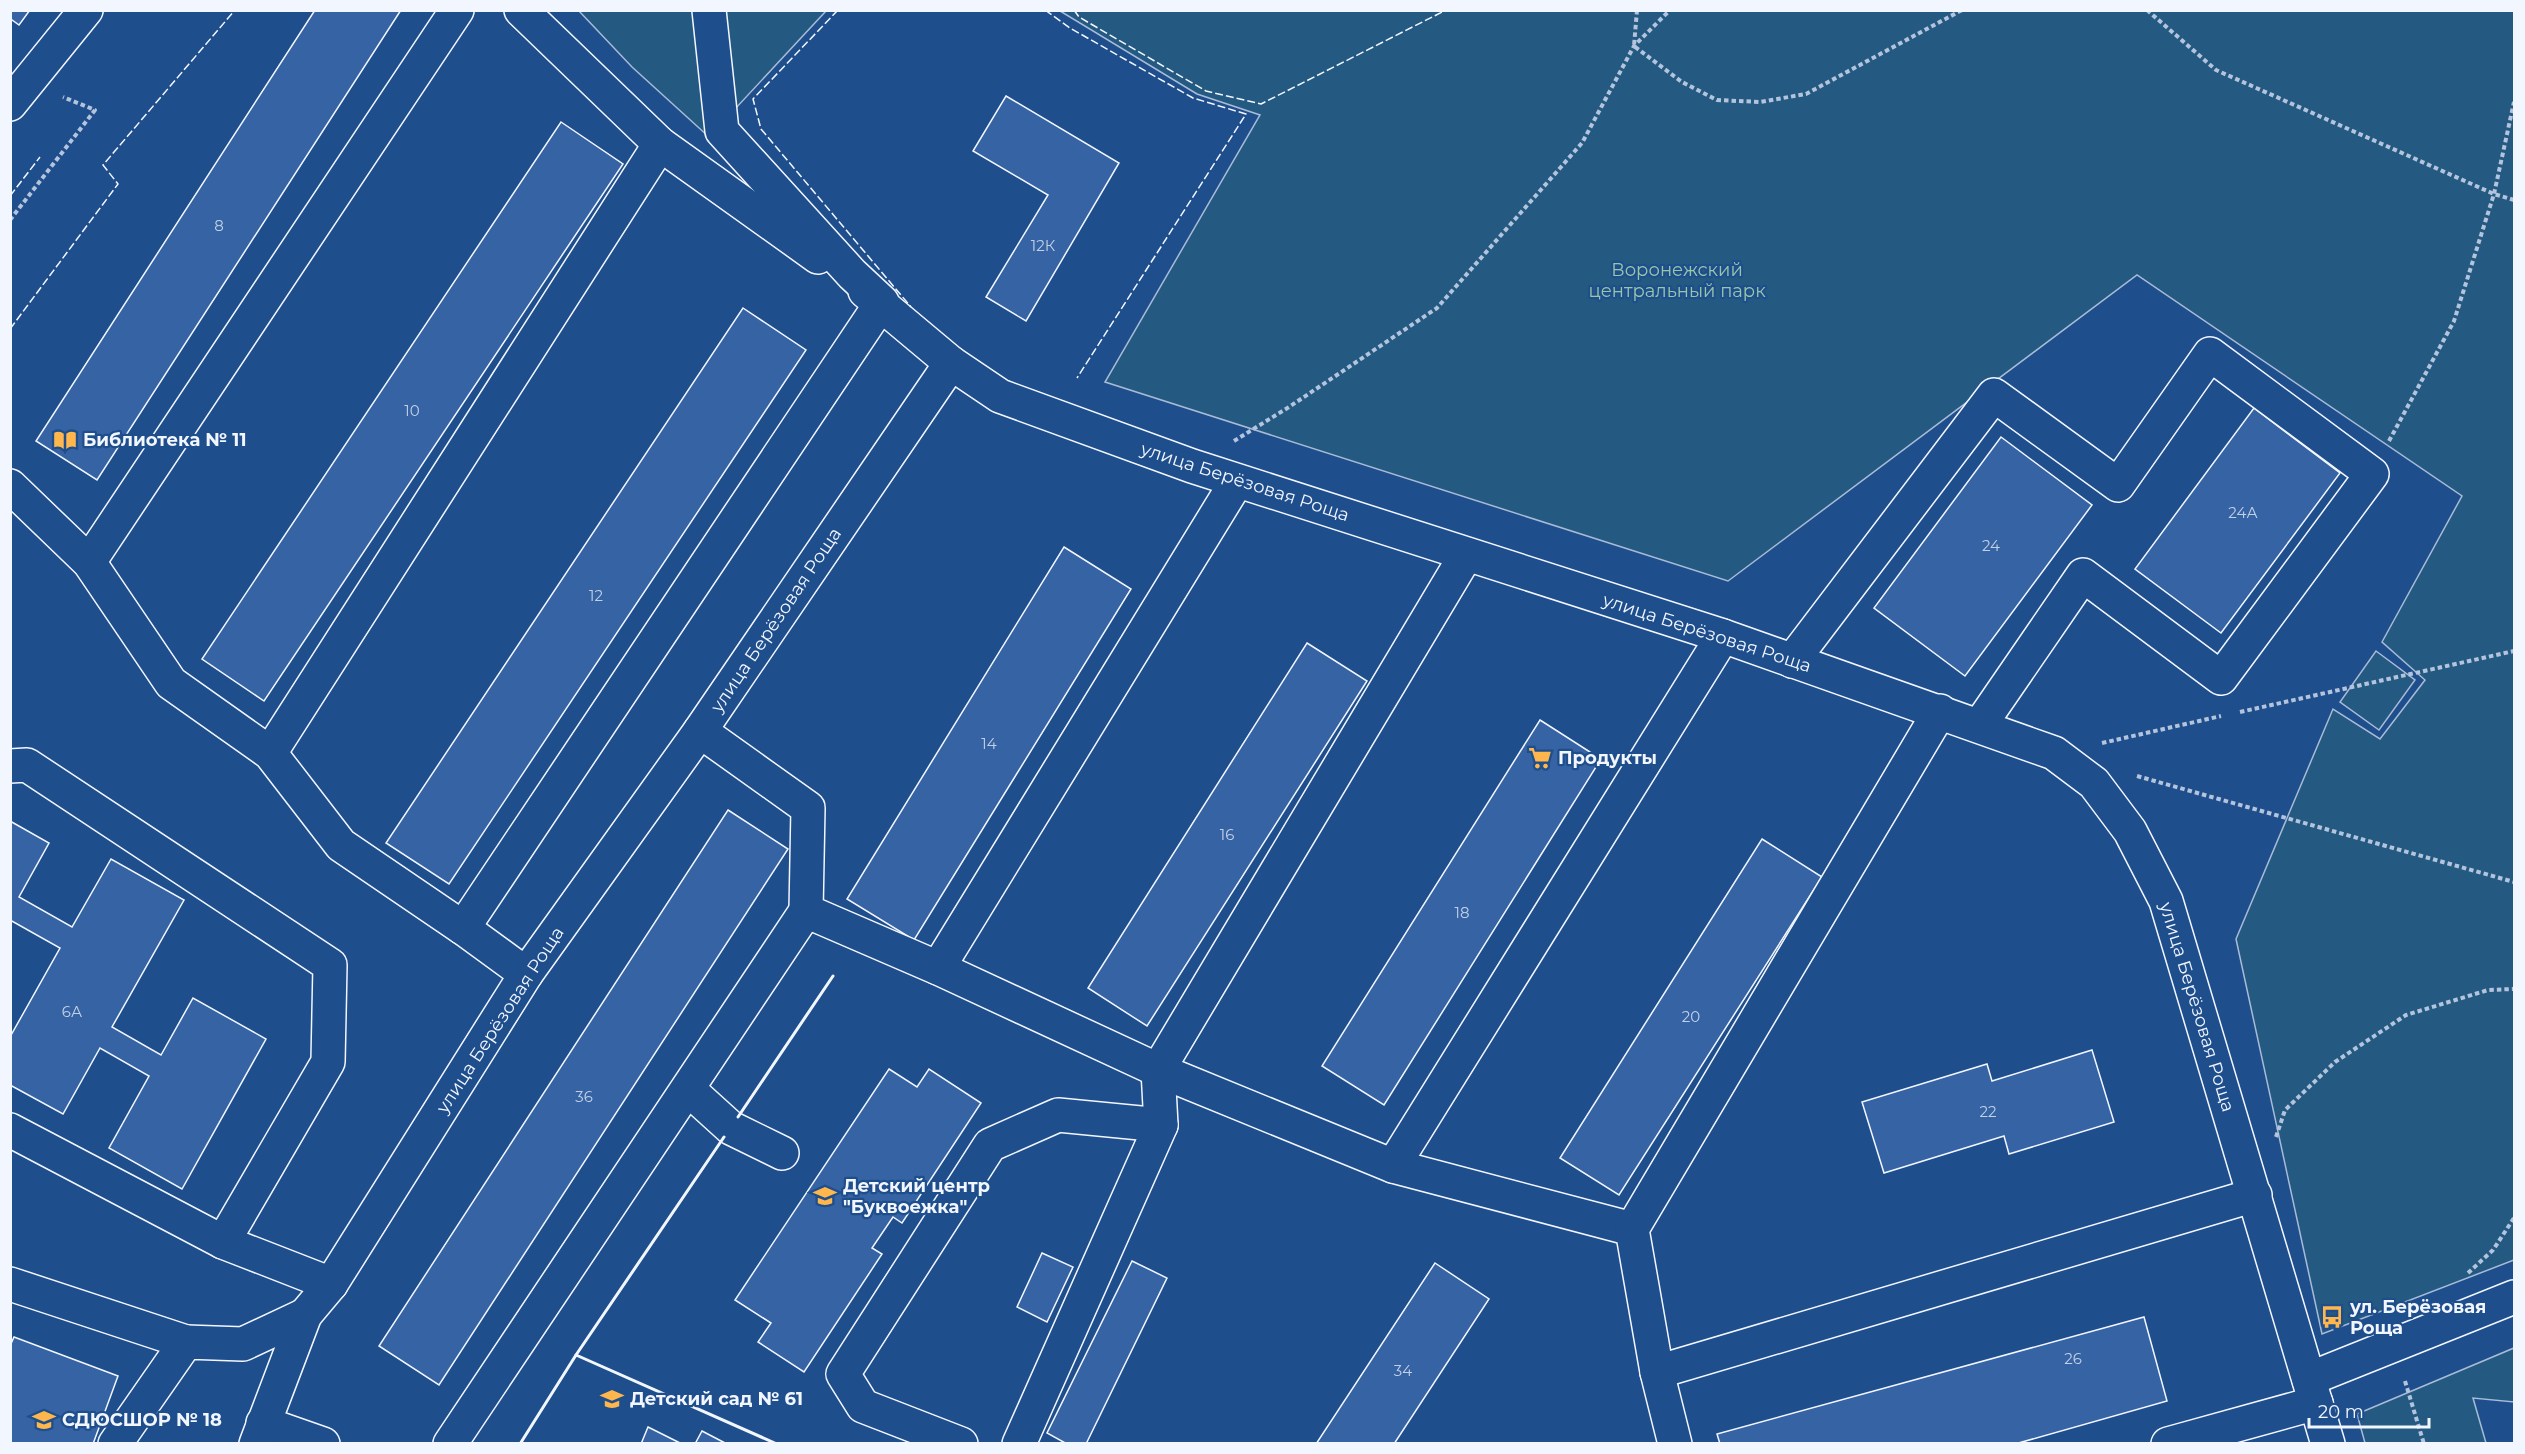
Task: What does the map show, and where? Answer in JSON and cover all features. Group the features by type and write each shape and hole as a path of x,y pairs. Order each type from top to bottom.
{"street":[{"path":"10,104 86,10"},
{"path":"89,562 457,10"},
{"path":"521,10 660,144 882,302"},
{"path":"709,10 722,131 852,274 951,363"},
{"path":"270,753 660,144"},
{"path":"464,928 882,302"},
{"path":"1792,661 1994,395 2118,485 2210,354 2372,474 2221,678 2083,575 1980,725"},
{"name":"улица Берёзовая Роща","path":"259,1433 305,1315 331,1284 526,974 700,731 951,363 1000,396 1192,466 1722,636 1980,725 2054,753 2094,783 2130,831 2166,901 2328,1443"},
{"path":"938,968 1237,481"},
{"path":"10,486 89,562 171,684 270,753 341,845 464,928 526,974"},
{"path":"1019,1443 1161,1125 1158,1070 1466,555"},
{"path":"1393,1166 1722,636"},
{"path":"1675,1443 1657,1372 1632,1229 1940,711"},
{"path":"450,1443 806,911 808,808 700,731"},
{"path":"10,766 27,765 330,965 328,1062 223,1242"},
{"path":"806,911 938,968 1158,1070 1393,1166 1632,1229"},
{"path":"688,1089 731,1128 782,1153"},
{"path":"961,1443 863,1406 843,1374 990,1145 1058,1115 1161,1125"},
{"path":"10,1130 223,1242 331,1284"},
{"path":"1657,1372 2255,1195"},
{"path":"10,1284 186,1342 243,1344 305,1315"},
{"path":"2168,1443 2312,1391 2395,1345 2514,1297"},
{"path":"115,1443 186,1342"},
{"path":"259,1433 323,1443"}],"path":[{"path":"1634,46 1637,10"},
{"path":"1192,466 1289,407 1437,308 1582,143 1634,46 1670,10"},
{"path":"1634,46 1682,82 1717,100 1760,102 1806,94 1962,10"},
{"path":"2146,10 2216,70 2494,194 2514,200"},
{"path":"2372,474 2454,321 2494,194 2514,102"},
{"path":"10,220 95,110"},
{"path":"2238,712 2514,651"},
{"path":"2054,753 2227,715"},
{"path":"2135,776 2514,882"},
{"path":"2274,1142 2285,1110 2335,1062 2406,1015 2488,990 2514,989"},
{"path":"2395,1345 2424,1443"}],"green space":[{"path":"579,11 826,11 709,137 632,67"},
{"name":"Воронежский центральный парк","path":"1060,11 2514,11 2514,1260 2322,1334 2236,939 2333,709 2380,739 2425,680 2382,642 2462,496 2137,275 1728,581 1105,382 1260,115 1197,94"},
{"path":"2376,651 2415,680 2379,730 2340,702"},
{"path":"2514,1348 2514,1402 2473,1398 2486,1443 2365,1443 2357,1414"}],"building":[{"path":"10,10 30,10 19,25 12,20 10,22"},
{"path":"315,10 401,10 97,480 36,441"},
{"path":"1006,96 1119,163 1026,321 986,297 1048,195 973,151"},
{"path":"561,122 623,164 264,701 202,659"},
{"path":"743,308 806,350 449,884 386,843"},
{"path":"2254,408 2340,473 2221,633 2135,569"},
{"path":"2001,437 2092,505 1965,676 1874,608"},
{"path":"1064,547 1131,589 914,940 847,899"},
{"path":"1307,643 1367,681 1147,1026 1088,988"},
{"path":"1540,720 1601,759 1384,1105 1322,1066"},
{"path":"728,810 788,849 439,1385 379,1346"},
{"path":"10,821 49,843 19,897 72,927 111,859 184,900 112,1027 161,1055 193,998 266,1039 182,1189 109,1148 149,1076 100,1048 63,1114 10,1085 10,1037 60,948 10,920"},
{"path":"1762,839 1822,877 1619,1195 1560,1158"},
{"path":"2092,1050 2114,1122 2009,1154 2004,1136 1884,1173 1862,1102 1987,1064 1992,1081"},
{"path":"889,1069 917,1087 929,1069 981,1103 902,1223 893,1217 872,1248 882,1254 804,1372 758,1342 771,1323 735,1300"},
{"path":"1042,1253 1073,1267 1047,1322 1017,1307"},
{"path":"1132,1261 1167,1278 1086,1444 1067,1444 1047,1433"},
{"path":"1435,1263 1489,1299 1394,1444 1316,1444"},
{"path":"2144,1317 2167,1401 2015,1444 1720,1444 1717,1434"},
{"path":"14,1337 118,1376 93,1444 10,1444 10,1346"},
{"path":"648,1427 682,1444 641,1444"},
{"path":"702,1431 727,1444 695,1444"}],"fence":[{"path":"10,329 118,184 103,165 235,10"},
{"path":"838,10 753,99 761,129 911,307"},
{"path":"1045,10 1070,28 1193,98 1246,114 1077,378"},
{"path":"1074,10 1079,17 1206,91 1261,104 1446,10"},
{"path":"10,196 40,157"}],"wall":[{"path":"738,1117 833,976"},
{"path":"576,1355 724,1137"},
{"path":"520,1444 576,1355 777,1444"}],"place":[{"name":"Библиотека № 11","path":"65,440"},
{"name":"Продукты","path":"1540,758"},
{"name":"Детский центр \"Буквоежка\"","path":"825,1196"},
{"name":"ул. Берёзовая Роща","path":"2332,1317"},
{"name":"Детский сад № 61","path":"612,1399"},
{"name":"СДЮСШОР № 18","path":"44,1420"}]}
